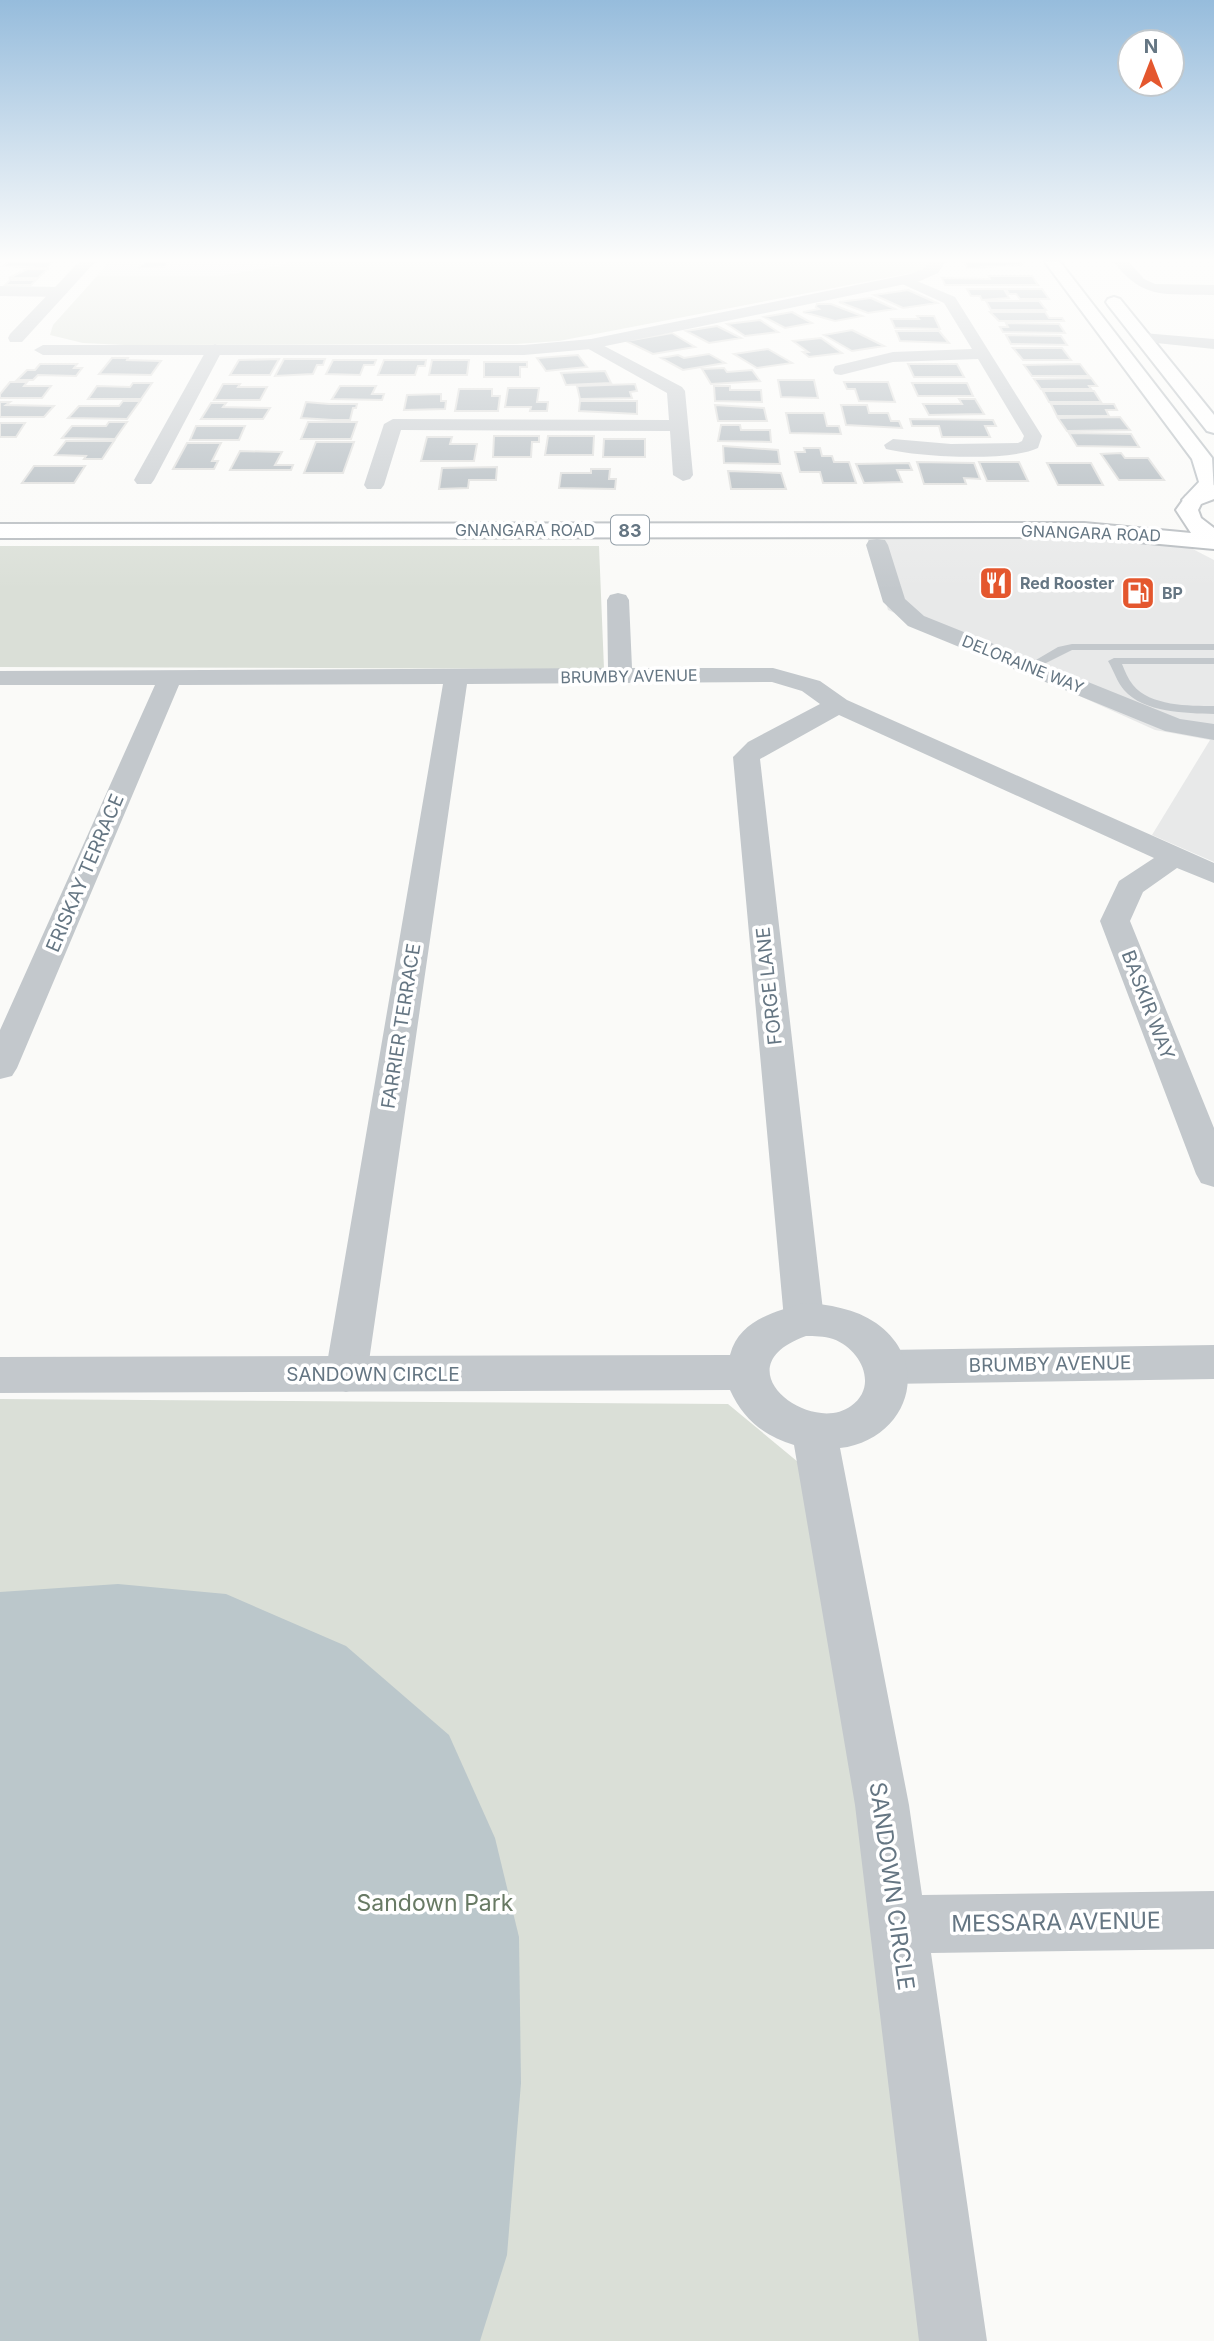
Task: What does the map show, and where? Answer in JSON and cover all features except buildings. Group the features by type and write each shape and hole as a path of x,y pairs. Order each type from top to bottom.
{"main road":[{"path":"1136,371 1202,458 1211,475 1211,483 1206,491 1190,505"},
{"path":"1170,371 1213,425"},
{"name":"83","path":"1214,491 1190,505 1189,519 1214,540"},
{"name":"GNANGARA ROAD","path":"45,531 315,518 816,517 953,509 1138,520 1190,505"},
{"name":"GNANGARA ROAD","path":"0,531 1084,530 1214,540"}],"street":[{"path":"144,480 203,371"},
{"path":"641,371 677,391 683,475"},
{"path":"893,445 951,450 1021,449 1031,444 1033,436 994,371"},
{"path":"374,485 393,424 678,426"},
{"name":"DELORAINE WAY","path":"877,545 894,602 916,621 1174,726 1214,732"},
{"path":"618,600 620,677"},
{"name":"BRUMBY AVENUE","path":"0,678 773,675 811,686 838,705 1214,874"},
{"name":"FARRIER TERRACE","path":"346,1375 456,677"},
{"name":"ERISKAY TERRACE","path":"0,1068 170,678"},
{"name":"FORGE LANE","path":"804,1320 746,757 757,748 838,705"},
{"name":"BASKIR WAY","path":"1174,857 1130,887 1115,921 1214,1174"},
{"path":"804,1320 825,1320 846,1326 871,1344 886,1367 889,1385 884,1401 874,1415 857,1426 838,1432 815,1433 794,1427 775,1418 759,1405 750,1388 746,1372 748,1356 756,1342 785,1323 804,1320"},
{"name":"BRUMBY AVENUE","path":"886,1367 1214,1362"},
{"name":"SANDOWN CIRCLE","path":"0,1375 746,1372"},
{"name":"SANDOWN CIRCLE","path":"815,1433 882,1805 953,2341"},
{"name":"MESSARA AVENUE","path":"898,1924 1214,1920"}],"lane":[{"path":"1030,667 1062,649 1072,647 1214,647"},
{"path":"1214,661 1114,661 1128,687 1136,694 1175,707 1214,710"}],"shaded area":[{"path":"865,530 1127,537 1185,545 1214,560 1214,862 1152,835 1210,740 1155,730 888,610"},
{"path":"118,1584 226,1594 346,1646 449,1735 495,1838 519,1937 521,2083 507,2255 480,2341 0,2341 0,1592"}],"green space":[{"path":"0,546 599,546 604,669 0,667"},
{"name":"Sandown Park","path":"0,1399 728,1404 827,1486 921,2341 0,2341"}],"place":[{"name":"Red Rooster","path":"996,583"},
{"name":"BP","path":"1138,593"}]}
